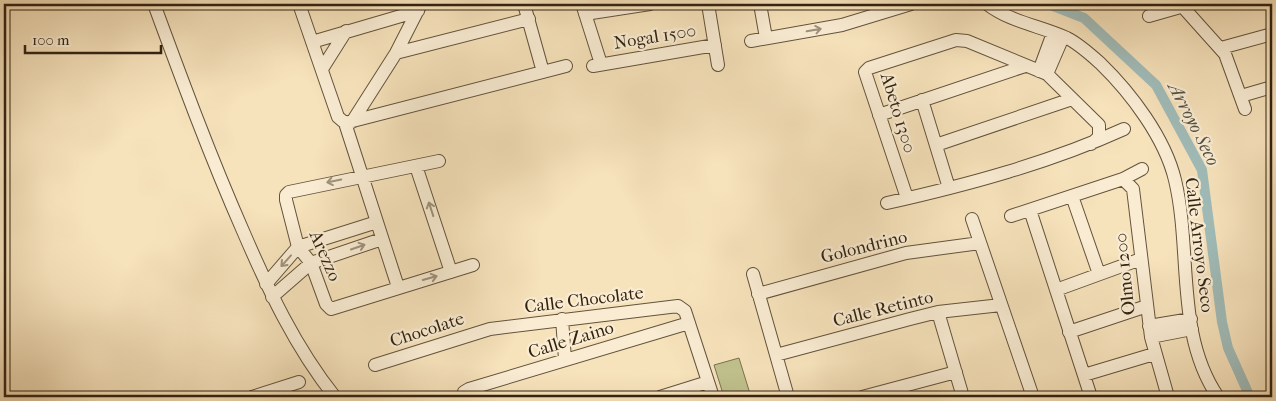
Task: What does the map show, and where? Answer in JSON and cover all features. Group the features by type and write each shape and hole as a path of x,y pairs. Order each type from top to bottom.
{"street":[{"path":"154,4 218,175 266,284 318,376 335,397"},
{"path":"299,4 338,117 348,123 362,176 398,287"},
{"path":"524,4 543,72"},
{"path":"584,9 650,4"},
{"name":"Nogal 1500","path":"708,4 718,65"},
{"path":"760,4 766,38"},
{"path":"751,41 842,25 911,4"},
{"name":"Calle Arroyo Seco","path":"987,4 1003,14 1058,35 1100,63 1142,111 1171,168 1177,191 1191,324 1205,372 1218,397"},
{"path":"1149,16 1186,5 1221,48 1243,102 1272,87"},
{"path":"312,42 419,7"},
{"path":"348,123 396,53 419,7"},
{"name":"Nogal 1500","path":"584,9 597,65 715,45"},
{"path":"396,53 528,19"},
{"path":"322,69 346,31"},
{"path":"1221,48 1272,34"},
{"path":"1043,72 1058,35"},
{"name":"Abeto 1300","path":"906,198 865,72 869,68 962,39 1043,72 1099,125 1099,137 1092,144"},
{"path":"348,123 566,66"},
{"path":"878,115 1025,66"},
{"path":"936,145 1072,99"},
{"path":"922,100 949,188"},
{"path":"887,203 949,188 1092,144 1124,129"},
{"name":"Arezzo","path":"439,161 293,190 286,195 298,247 311,263 326,304 331,308 472,265"},
{"path":"416,166 451,272"},
{"path":"1011,216 1124,180 1142,169"},
{"name":"Olmo 1200","path":"1124,180 1133,189 1150,332 1154,354 1168,397"},
{"path":"1072,196 1100,274"},
{"path":"1030,210 1091,397"},
{"path":"972,219 1033,397"},
{"path":"266,284 298,247 377,222"},
{"path":"272,297 311,263 382,239"},
{"name":"Golondrino","path":"758,294 906,253 980,243"},
{"path":"1056,290 1141,260"},
{"path":"753,274 788,397"},
{"name":"Calle Retinto","path":"776,355 938,312 1001,305"},
{"path":"1069,332 1147,306"},
{"name":"Calle Chocolate","path":"490,329 682,307 689,323"},
{"path":"938,312 964,397"},
{"path":"562,320 565,359"},
{"path":"689,323 713,397"},
{"name":"Calle Zaino","path":"464,395 469,389 689,323"},
{"name":"Olmo 1200","path":"1150,332 1191,324"},
{"name":"Chocolate","path":"375,365 490,329"},
{"path":"1084,376 1154,354"},
{"path":"862,397 956,372"},
{"path":"252,397 272,394 299,382"},
{"path":"660,397 708,382"}],"green space":[{"path":"739,358 751,397 724,397 714,365"}],"waterway":[{"name":"Arroyo Seco","path":"1048,4 1084,18 1156,85 1202,170 1222,322 1228,348 1249,395 1253,397"}]}
